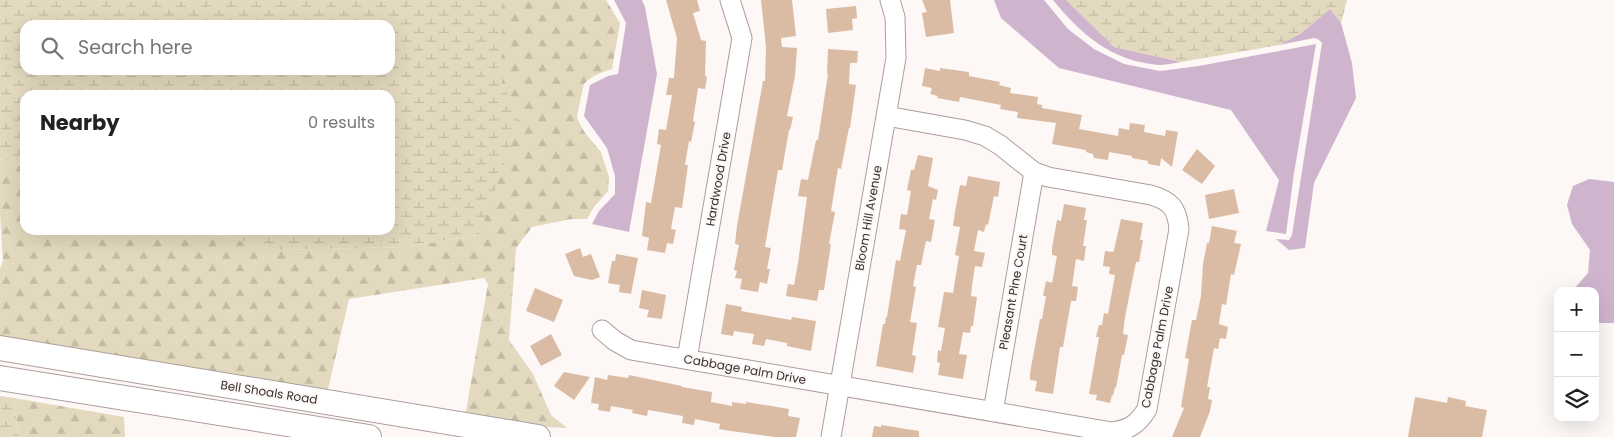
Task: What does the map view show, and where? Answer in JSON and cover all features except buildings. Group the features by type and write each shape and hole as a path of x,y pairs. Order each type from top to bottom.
{"main road":[{"name":"Bell Shoals Road","path":"0,348 538,437"},
{"path":"0,378 316,432 369,437"}],"street":[{"name":"Hardwood Drive","path":"687,359 742,38 730,0"},
{"name":"Bloom Hill Avenue","path":"831,437 896,58 895,17 890,0"},
{"name":"Cabbage Palm Drive","path":"602,330 615,341 631,350 1112,432 1124,431 1134,426 1147,409 1179,229 1178,216 1172,206 1162,198 1151,195 1048,177 1034,172 1000,145 985,136 966,130 886,116"},
{"name":"Pleasant Pine Court","path":"993,412 1034,172"}],"green space":[{"path":"0,0 502,0 502,84 518,115 509,151 479,235 404,247 275,250 220,235 395,235 395,90 20,90 20,166 0,158"},
{"path":"502,0 606,0 620,23 612,69 593,77 584,84 577,115 585,133 601,152 609,177 608,191 594,207 587,219 571,219 532,227 516,248 509,340 533,374 551,415 567,428 439,421 464,414 466,411 488,284 484,278 349,299 325,402 0,340 0,269 3,261 0,214 0,158 20,166 20,235 220,235 275,250 404,247 478,235 509,151 518,115 502,84"},
{"path":"1066,0 1347,0 1341,23 1330,9 1300,34 1279,45 1181,62 1114,47"},
{"path":"0,396 14,398 18,437 0,437"},
{"path":"14,398 124,417 125,437 18,437"}],"shaded area":[{"path":"614,0 642,0 645,7 657,74 629,232 592,224 599,211 615,194 615,176 607,148 584,116 590,85 608,76 618,74 626,23"},
{"path":"994,0 1044,0 1068,29 1094,49 1124,64 1160,71 1199,66 1316,44 1294,173 1286,234 1266,231 1279,180 1231,110 1059,68 1001,18"},
{"path":"1053,0 1066,0 1114,47 1181,62 1158,65 1125,58 1098,44 1086,35"},
{"path":"1330,9 1341,23 1352,63 1356,98 1314,183 1305,248 1289,250 1276,239 1289,240 1292,235 1322,43 1314,38 1279,45 1300,34"},
{"path":"1589,179 1614,182 1614,323 1599,323 1599,287 1576,287 1588,273 1590,250 1572,224 1567,205 1573,186"}]}
